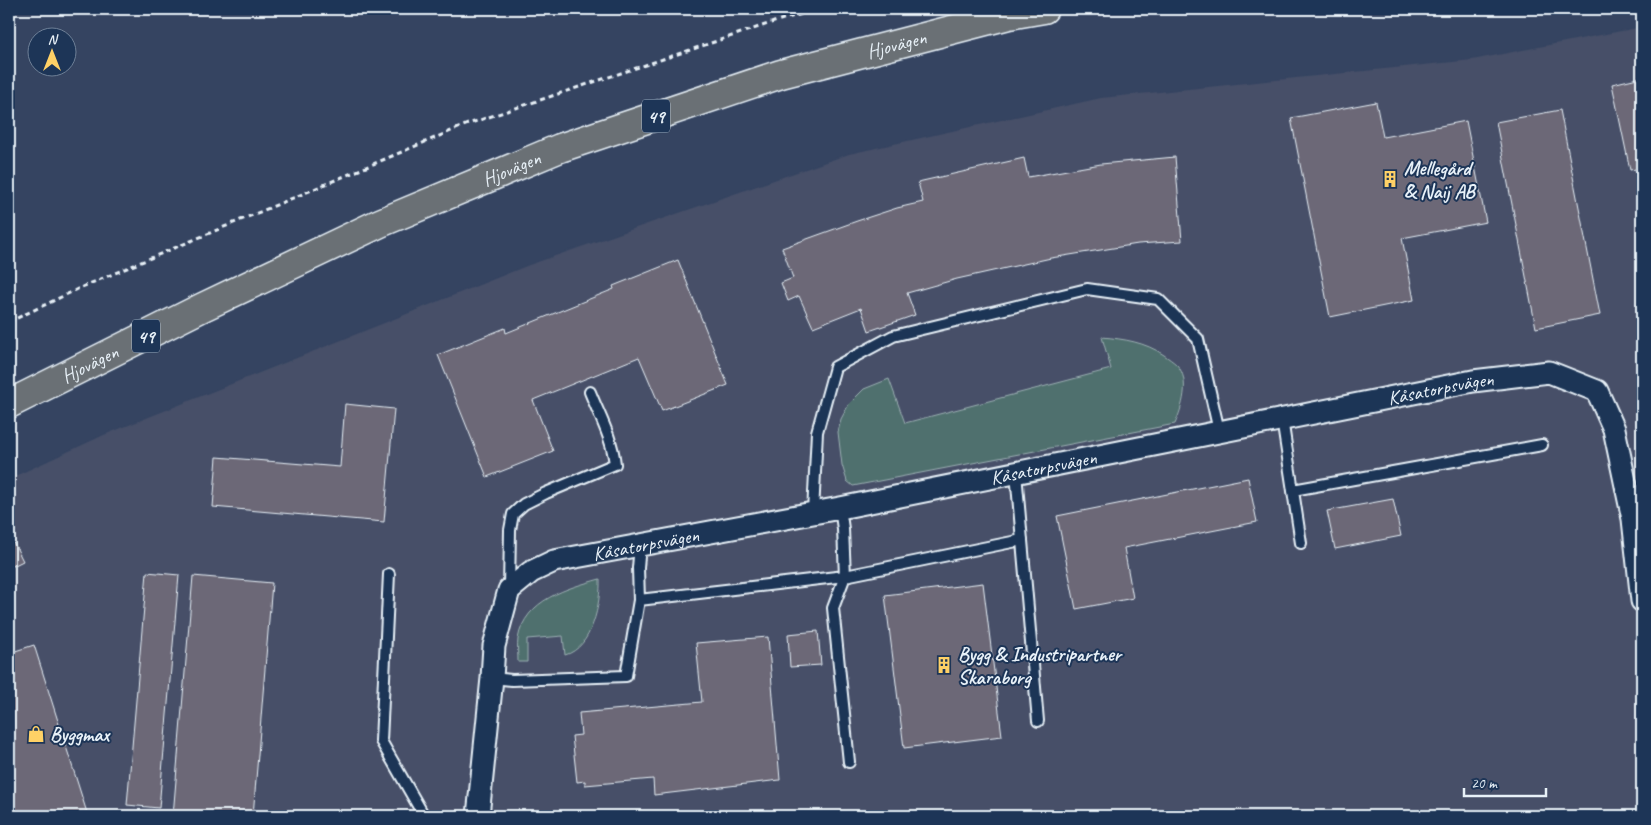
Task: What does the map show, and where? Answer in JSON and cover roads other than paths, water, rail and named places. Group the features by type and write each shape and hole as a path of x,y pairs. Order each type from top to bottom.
{"main road":[{"name":"Hjovägen","path":"9,404 380,223 560,148 781,74 1009,15 1044,9"}],"street":[{"name":"Kåsatorpsvägen","path":"509,590 531,572 554,561 840,508 1473,381 1549,372 1598,390 1614,429 1633,519 1642,601"},
{"path":"478,816 494,646 509,590"}],"lane":[{"path":"813,513 817,432 835,368 893,336 1088,288 1158,299 1198,339 1219,431"},
{"path":"509,590 510,530 513,514 524,504 546,493 615,464 606,428 590,392"},
{"path":"1282,419 1301,543"},
{"path":"1293,490 1542,446"},
{"path":"1016,473 1038,721"},
{"path":"840,508 845,576 833,608 849,762"},
{"path":"638,600 845,576 1022,540"},
{"path":"492,678 512,680 626,676 638,600 640,545"},
{"path":"389,574 382,741 424,816"}],"place":[{"name":"Mellegård & Naij AB","path":"1390,179"},
{"name":"Bygg & Industripartner Skaraborg","path":"944,665"},
{"name":"Byggmax","path":"36,734"}]}
